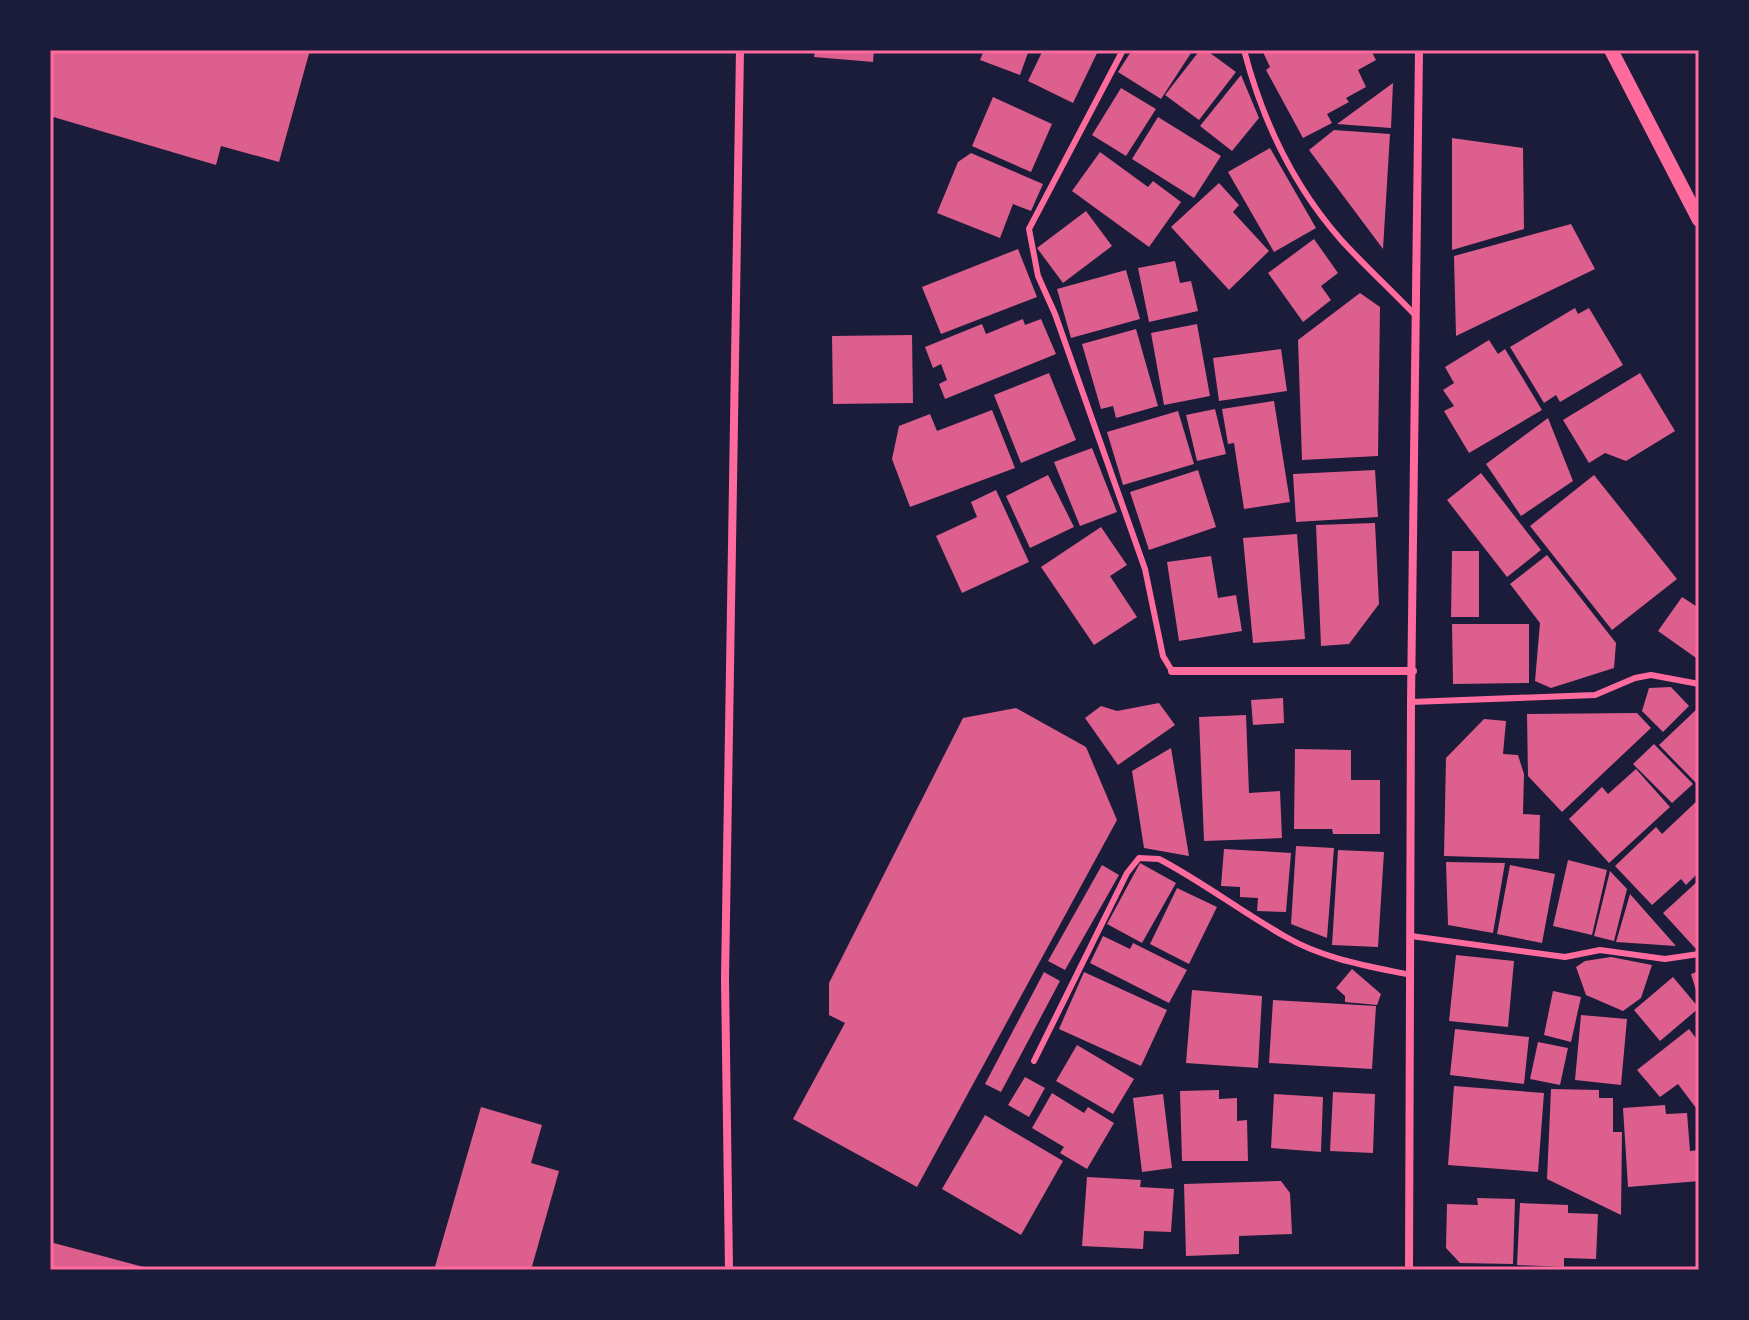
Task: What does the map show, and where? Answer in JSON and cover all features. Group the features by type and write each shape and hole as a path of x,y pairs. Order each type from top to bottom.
{"street":[{"path":"729,1270 725,979 740,50"},
{"path":"1409,1270 1411,702 1419,50"},
{"path":"1611,50 1699,220"},
{"path":"1172,671 1413,671"}],"lane":[{"path":"1123,50 1029,229 1038,276 1055,314 1145,569 1163,656 1172,671"},
{"path":"1244,50 1256,94 1278,143 1309,196 1341,240 1416,316"},
{"path":"1411,702 1595,695 1635,678 1651,675 1699,684"},
{"path":"1034,1061 1127,873 1139,858 1159,859 1287,938 1320,953 1359,965 1411,975"},
{"path":"1411,936 1565,957 1600,950 1665,959 1699,954"}],"building":[{"path":"50,50 310,50 279,162 221,146 216,165 50,116"},
{"path":"815,50 874,50 873,62 814,57"},
{"path":"984,50 1029,50 1020,75 980,60"},
{"path":"1043,50 1098,51 1073,103 1028,81"},
{"path":"1132,50 1193,50 1161,99 1118,72"},
{"path":"1200,50 1206,50 1236,72 1199,120 1165,95"},
{"path":"1262,50 1371,50 1376,60 1358,70 1366,87 1346,98 1349,102 1327,114 1332,123 1303,138 1266,70 1270,67"},
{"path":"1241,75 1259,118 1232,151 1200,126"},
{"path":"1393,83 1391,128 1337,124"},
{"path":"1121,88 1156,109 1126,156 1092,135"},
{"path":"993,97 1052,124 1031,172 972,146"},
{"path":"1158,117 1221,156 1194,198 1132,159"},
{"path":"1334,130 1390,134 1383,249 1309,150"},
{"path":"1452,138 1523,148 1524,229 1452,250"},
{"path":"1270,148 1316,228 1274,252 1228,172"},
{"path":"1100,152 1148,187 1153,181 1181,202 1149,247 1072,191"},
{"path":"971,153 1043,184 1031,211 1013,204 1000,238 937,213 958,162"},
{"path":"1219,183 1239,205 1233,212 1269,251 1229,290 1171,227"},
{"path":"1086,211 1112,246 1063,283 1037,248"},
{"path":"1571,224 1595,269 1456,336 1454,256"},
{"path":"1314,239 1338,273 1321,286 1331,300 1303,322 1268,273"},
{"path":"1018,249 1037,297 941,334 922,287"},
{"path":"1175,261 1180,283 1191,281 1198,311 1149,322 1138,268"},
{"path":"1126,270 1140,319 1071,338 1057,289"},
{"path":"1360,293 1380,307 1378,456 1302,460 1298,340"},
{"path":"1575,308 1578,314 1589,308 1623,365 1560,402 1556,395 1544,403 1510,347"},
{"path":"1023,319 1025,325 1041,319 1056,354 945,399 939,384 947,380 941,364 933,368 925,347 982,324 986,334"},
{"path":"1197,324 1210,396 1164,405 1151,333"},
{"path":"1136,329 1158,406 1116,418 1113,406 1101,409 1082,344"},
{"path":"912,335 913,403 833,404 832,336"},
{"path":"1489,340 1498,354 1505,349 1542,410 1469,453 1444,411 1454,406 1443,390 1454,383 1445,367"},
{"path":"1281,349 1287,391 1219,401 1213,358"},
{"path":"1049,373 1076,440 1021,463 994,395"},
{"path":"1640,373 1675,431 1626,461 1605,453 1589,463 1563,420"},
{"path":"1274,401 1290,502 1244,509 1234,443 1228,444 1222,409"},
{"path":"1215,409 1226,454 1197,461 1186,415"},
{"path":"992,410 1015,468 910,507 892,459 899,426 930,414 937,431"},
{"path":"1178,411 1194,464 1123,485 1107,432"},
{"path":"1548,418 1573,481 1521,516 1486,464"},
{"path":"1092,448 1117,512 1080,526 1054,462"},
{"path":"1198,470 1216,527 1149,550 1130,492"},
{"path":"1375,470 1378,517 1296,522 1293,474"},
{"path":"1481,473 1541,550 1507,577 1447,500"},
{"path":"1048,475 1074,527 1030,548 1006,496"},
{"path":"1594,475 1677,579 1612,630 1530,526"},
{"path":"996,490 1029,562 962,593 936,536 977,517 971,502"},
{"path":"1375,523 1379,604 1349,644 1321,646 1316,525"},
{"path":"1101,527 1127,565 1110,576 1137,617 1094,645 1041,567"},
{"path":"1297,534 1305,639 1253,643 1243,538"},
{"path":"1452,551 1479,551 1479,617 1451,617"},
{"path":"1547,555 1616,643 1614,668 1551,688 1535,681 1540,623 1510,584"},
{"path":"1211,556 1218,598 1236,595 1242,631 1179,641 1167,562"},
{"path":"1682,597 1699,608 1699,660 1658,631"},
{"path":"1452,624 1529,624 1529,683 1453,684"},
{"path":"1671,687 1689,706 1663,732 1642,711 1649,688"},
{"path":"1283,698 1284,723 1253,725 1251,700"},
{"path":"1159,703 1175,725 1118,765 1085,718 1101,706 1117,711"},
{"path":"1699,707 1699,786 1659,745"},
{"path":"1016,708 1086,747 1117,820 917,1187 793,1119 845,1023 829,1015 829,983 963,718"},
{"path":"1637,713 1651,728 1562,812 1528,776 1527,714"},
{"path":"1246,715 1249,793 1280,791 1282,838 1204,841 1199,717"},
{"path":"1484,719 1506,721 1503,754 1518,755 1524,774 1523,814 1540,815 1539,859 1444,856 1446,758"},
{"path":"1654,744 1693,784 1672,803 1633,764"},
{"path":"1171,748 1189,856 1144,848 1132,771"},
{"path":"1295,749 1351,750 1351,780 1380,780 1380,834 1333,834 1332,829 1294,829"},
{"path":"1636,769 1670,807 1609,863 1569,819 1602,787 1608,794"},
{"path":"1699,799 1699,872 1686,885 1681,879 1652,905 1615,866 1656,827 1662,834"},
{"path":"1296,846 1334,848 1327,938 1291,924"},
{"path":"1224,849 1291,853 1286,912 1257,911 1258,898 1240,897 1240,887 1221,886"},
{"path":"1338,850 1384,852 1378,947 1332,945"},
{"path":"1568,860 1607,870 1592,935 1553,926"},
{"path":"1446,862 1505,863 1493,933 1448,925"},
{"path":"1140,863 1176,883 1142,943 1107,924"},
{"path":"1102,865 1119,875 1065,970 1048,961"},
{"path":"1510,865 1555,874 1542,943 1497,934"},
{"path":"1610,871 1627,889 1614,941 1594,936"},
{"path":"1699,880 1699,945 1695,948 1663,913"},
{"path":"1177,888 1217,907 1189,964 1150,944"},
{"path":"1630,894 1676,946 1616,942"},
{"path":"1103,936 1130,949 1133,943 1187,970 1169,1003 1090,963"},
{"path":"1456,955 1514,961 1508,1027 1449,1021"},
{"path":"1611,957 1652,965 1641,998 1623,1011 1586,995 1576,967 1585,961"},
{"path":"1352,969 1381,994 1377,1005 1345,1002 1345,996 1336,988"},
{"path":"1699,971 1699,997 1698,997 1691,974"},
{"path":"1044,972 1060,981 1001,1092 985,1084"},
{"path":"1084,972 1167,1010 1141,1066 1059,1029"},
{"path":"1673,977 1699,1008 1660,1041 1634,1010"},
{"path":"1192,990 1262,996 1258,1068 1186,1063"},
{"path":"1553,991 1581,997 1571,1042 1544,1035"},
{"path":"1273,1000 1376,1006 1372,1069 1269,1063"},
{"path":"1581,1015 1627,1019 1621,1085 1575,1080"},
{"path":"1455,1029 1529,1037 1524,1084 1450,1075"},
{"path":"1689,1029 1699,1042 1699,1112 1678,1084 1660,1097 1637,1070"},
{"path":"1538,1042 1568,1048 1560,1085 1530,1079"},
{"path":"1077,1045 1134,1079 1113,1114 1056,1081"},
{"path":"1025,1077 1045,1088 1029,1117 1008,1105"},
{"path":"1454,1086 1544,1093 1538,1172 1448,1165"},
{"path":"1551,1089 1599,1090 1599,1098 1613,1098 1613,1132 1622,1132 1621,1215 1547,1179"},
{"path":"1219,1090 1219,1099 1237,1098 1237,1121 1247,1120 1248,1161 1182,1161 1180,1091"},
{"path":"1333,1092 1375,1094 1373,1153 1330,1151"},
{"path":"1052,1093 1084,1113 1088,1107 1114,1123 1087,1169 1060,1153 1064,1147 1032,1128"},
{"path":"1163,1094 1172,1168 1142,1172 1133,1098"},
{"path":"1274,1094 1323,1097 1321,1152 1271,1148"},
{"path":"1665,1105 1666,1114 1687,1113 1690,1151 1699,1150 1699,1181 1628,1187 1623,1108"},
{"path":"481,1107 542,1125 531,1163 559,1171 531,1270 434,1270"},
{"path":"985,1115 1063,1161 1021,1235 942,1189"},
{"path":"1087,1177 1141,1180 1140,1187 1174,1189 1171,1232 1144,1231 1143,1249 1082,1246"},
{"path":"1281,1181 1290,1193 1292,1234 1239,1236 1239,1254 1186,1256 1184,1184"},
{"path":"1477,1198 1515,1199 1513,1264 1460,1263 1446,1248 1447,1204 1478,1205"},
{"path":"1520,1203 1568,1205 1568,1213 1598,1214 1596,1259 1564,1258 1564,1267 1517,1265"},
{"path":"50,1242 151,1269 151,1270 50,1270"}]}
